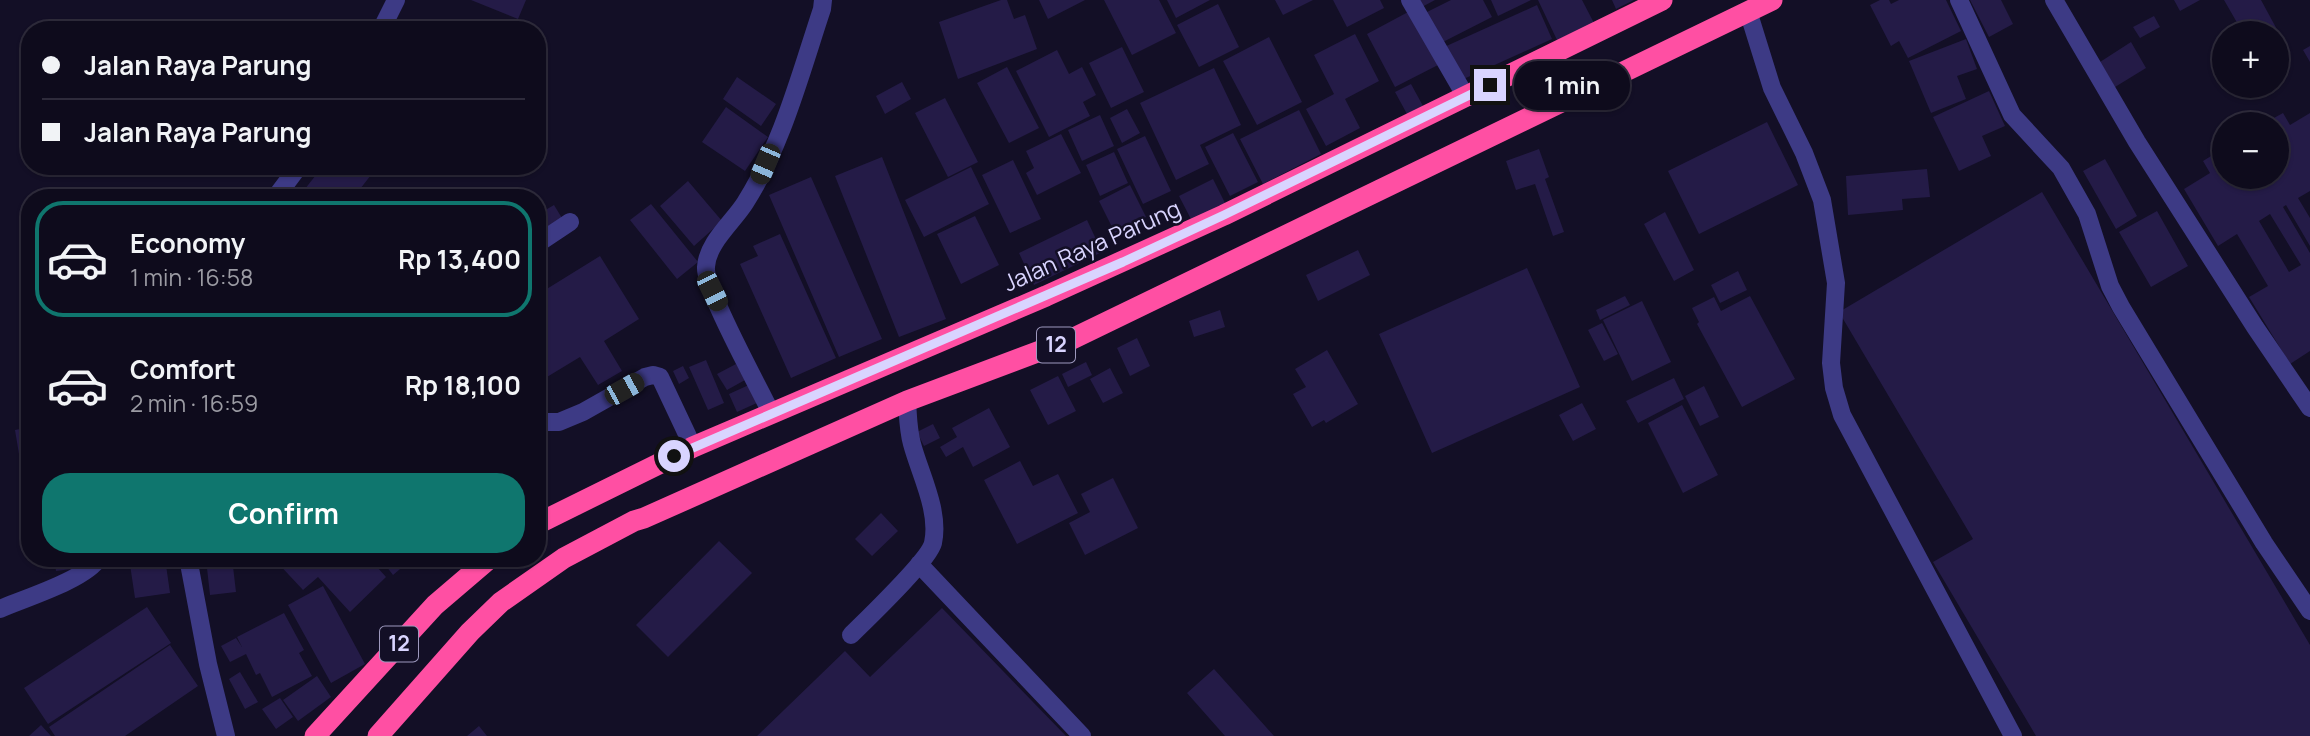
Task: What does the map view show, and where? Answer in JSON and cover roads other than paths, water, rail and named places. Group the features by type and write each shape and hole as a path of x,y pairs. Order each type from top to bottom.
{"highway":[{"name":"Jalan Raya Parung","path":"546,520 693,447 1046,296 1224,215 1662,0"},
{"name":"12","path":"378,736 470,632 501,602 564,558 634,521 907,401 1072,339 1772,0"},
{"name":"12","path":"315,736 435,605 479,567"}],"street":[{"path":"386,21 397,0"},
{"path":"771,413 712,291 706,267 713,247 760,178 784,123 823,0"},
{"path":"1410,0 1466,97"},
{"path":"1959,0 2012,115 2061,168 2079,198 2087,214 2110,286 2121,307 2264,543 2310,611"},
{"path":"2054,0 2137,142 2310,408"},
{"path":"1748,11 1772,88 1804,153 1822,200 1836,283 1831,363 1834,388 1842,415 2013,736"},
{"path":"546,238 570,222"},
{"path":"546,422 559,422 583,412 653,375 660,377 693,447"},
{"path":"851,635 919,564 933,545 931,506 911,440 907,401"},
{"path":"919,564 1082,736"},
{"path":"0,609 72,578 90,567"},
{"path":"190,567 208,664 226,736"}]}
